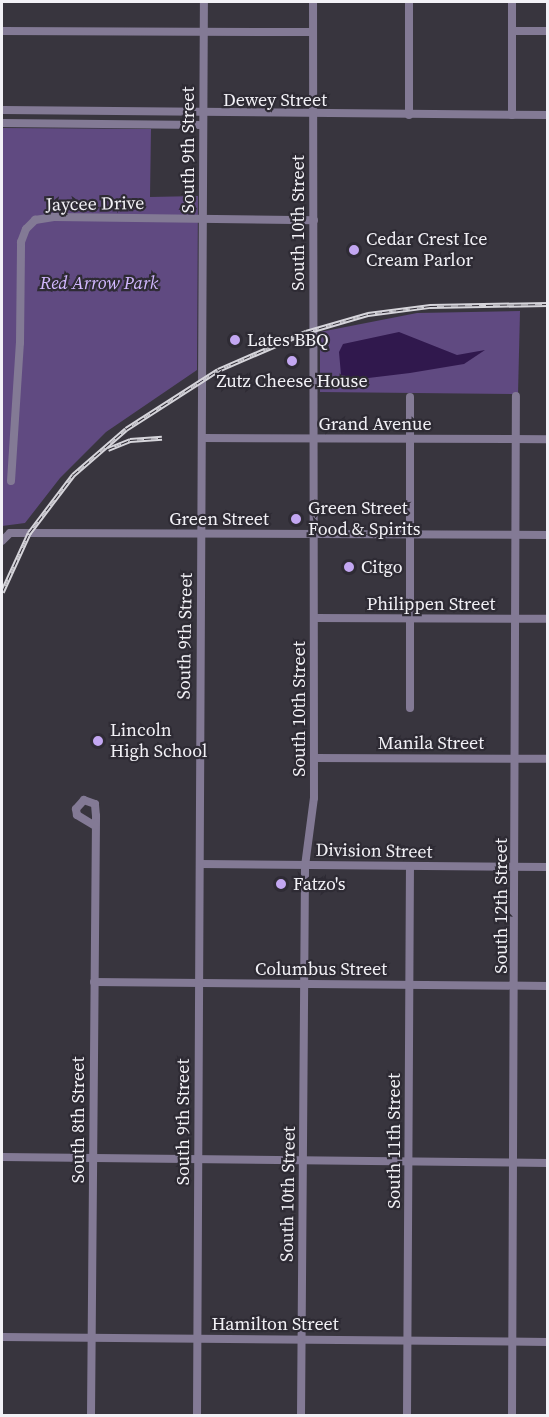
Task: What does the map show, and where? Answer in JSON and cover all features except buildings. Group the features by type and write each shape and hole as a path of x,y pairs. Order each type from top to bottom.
{"street":[{"name":"South 9th Street","path":"196,1416 204,2"},
{"name":"South 10th Street","path":"301,1416 305,866 314,798 313,2"},
{"path":"409,2 409,115"},
{"path":"512,2 512,115"},
{"path":"2,31 313,32"},
{"path":"512,31 548,31"},
{"name":"Dewey Street","path":"2,109 203,115 548,115"},
{"path":"99,112 99,125"},
{"name":"Dewey Street","path":"2,123 203,125"},
{"name":"Jaycee Drive","path":"11,481 20,343 19,265 26,229 35,220 54,217 314,220"},
{"name":"South 12th Street","path":"512,1416 516,867 516,396"},
{"path":"410,397 410,708"},
{"name":"Grand Avenue","path":"202,438 548,439"},
{"name":"Green Street","path":"2,541 10,533 548,535"},
{"name":"Philippen Street","path":"314,618 548,619"},
{"name":"Manila Street","path":"314,758 548,759"},
{"name":"South 8th Street","path":"91,1416 95,826"},
{"name":"Division Street","path":"200,864 548,867"},
{"name":"South 11th Street","path":"407,1416 410,867"},
{"name":"Columbus Street","path":"94,982 548,986"},
{"path":"2,1157 93,1161 548,1164"},
{"name":"Hamilton Street","path":"2,1337 548,1342"}],"green space":[{"name":"Red Arrow Park","path":"2,128 151,129 150,197 198,196 197,370 106,432 60,478 25,523 2,526"},
{"path":"520,311 518,394 320,392 320,332 417,313"}],"shaded area":[{"path":"399,332 457,355 485,350 464,364 360,379 341,375 339,352 343,344"}],"railway":[{"path":"2,592 29,533 73,475 126,429 218,370 306,332 368,314 430,306 548,304"},
{"path":"108,449 130,440 162,438"}],"place":[{"name":"Cedar Crest Ice Cream Parlor","path":"354,250"},
{"name":"Lates BBQ","path":"235,340"},
{"name":"Zutz Cheese House","path":"292,361"},
{"name":"Green Street Food & Spirits","path":"296,519"},
{"name":"Citgo","path":"349,567"},
{"name":"Lincoln High School","path":"98,741"},
{"name":"Fatzo's","path":"281,884"}]}
